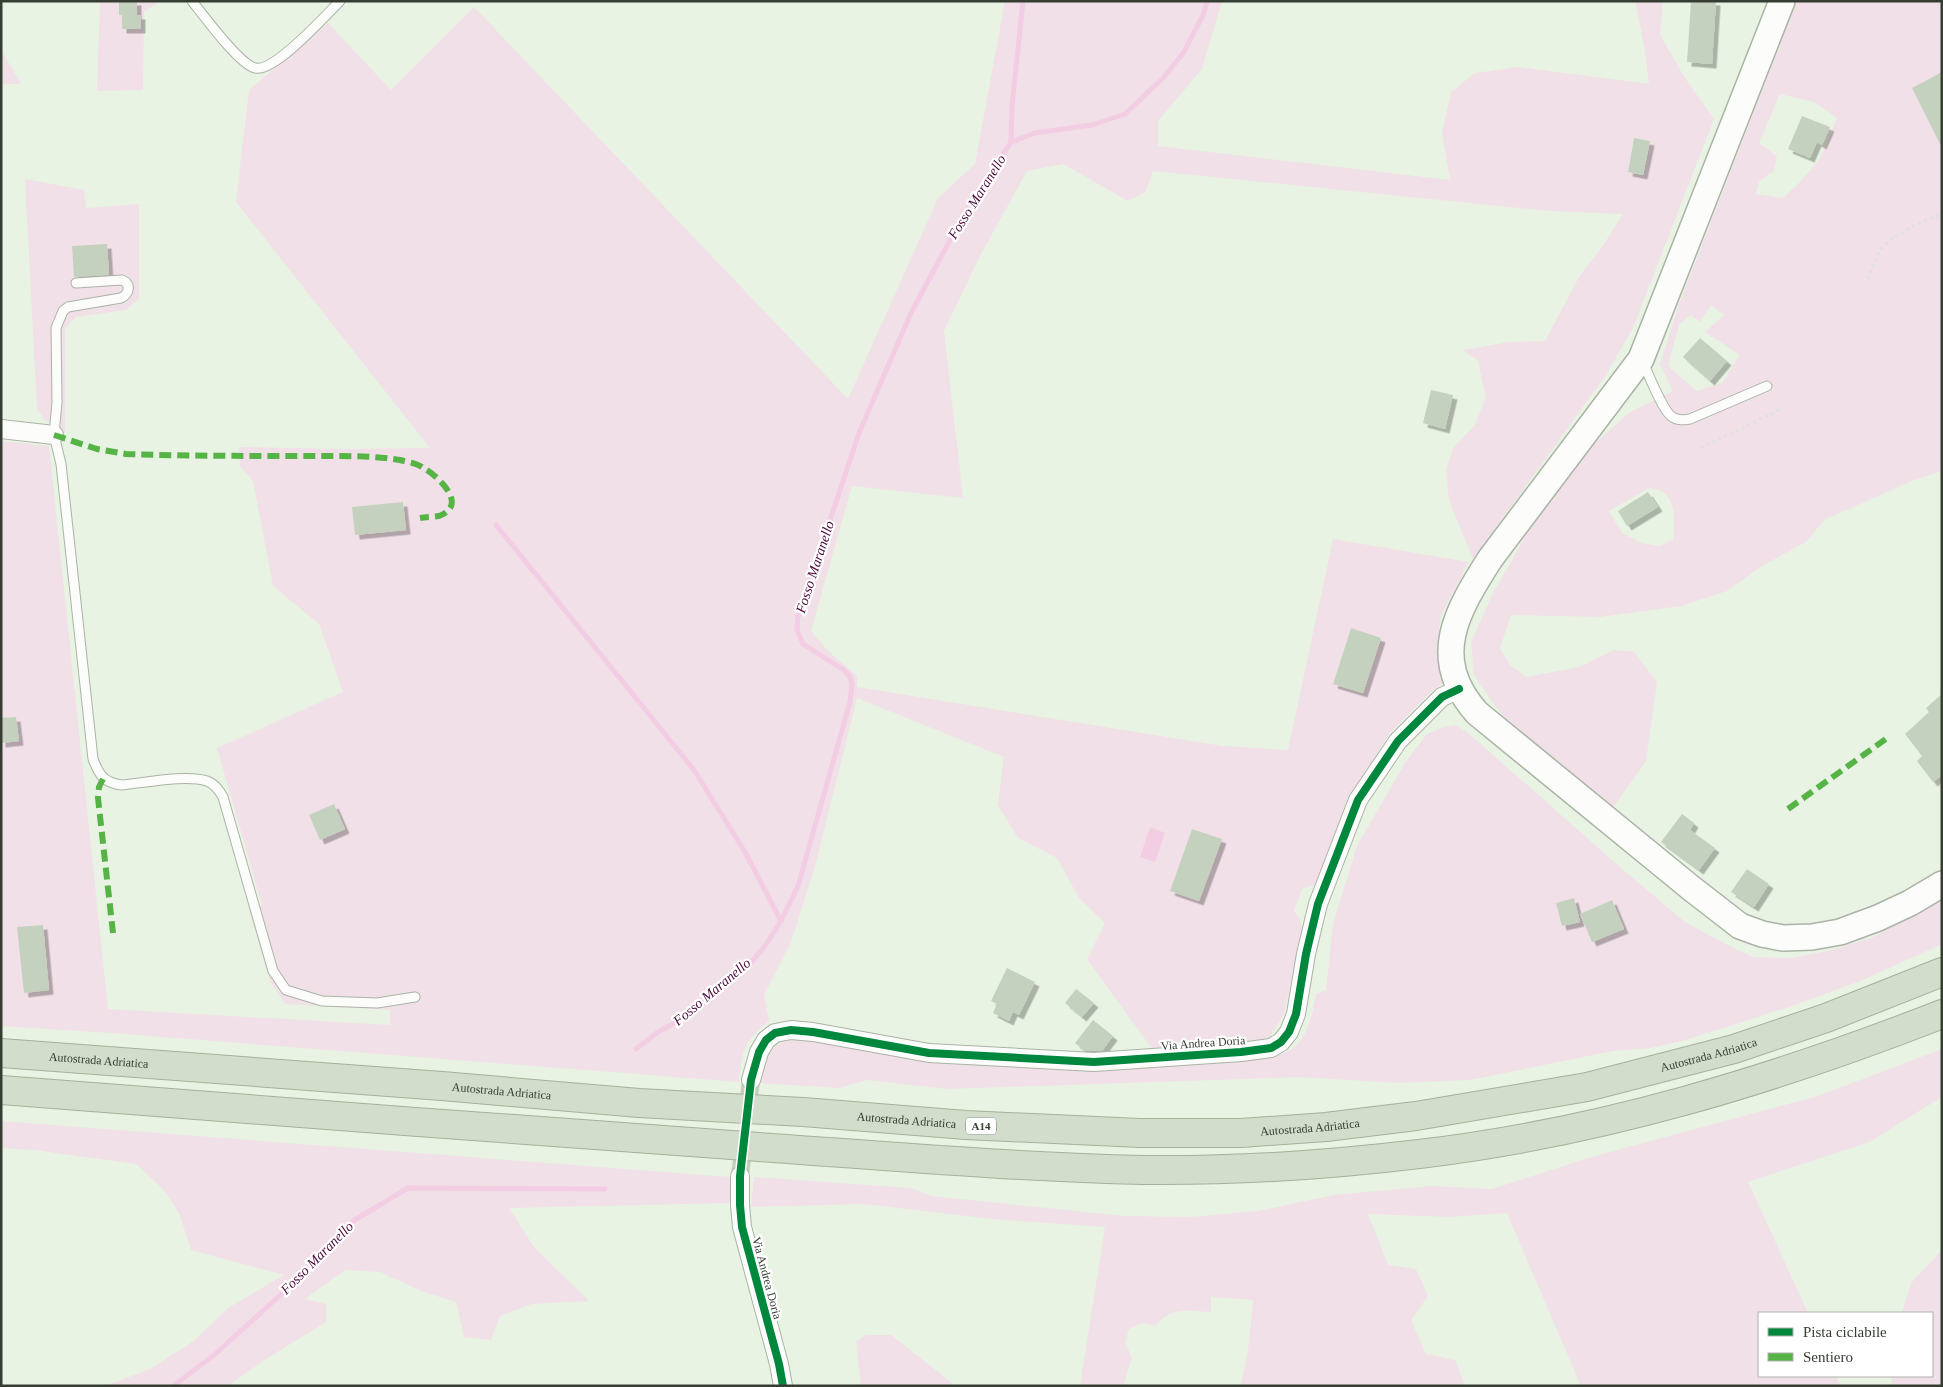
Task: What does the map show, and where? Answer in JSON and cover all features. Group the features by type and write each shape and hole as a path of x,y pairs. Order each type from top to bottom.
{"highway":[{"name":"Autostrada Adriatica","path":"1,1053 631,1102 803,1112 966,1125 1140,1133 1241,1132 1326,1127 1416,1116 1587,1087 1734,1049 1826,1018 1942,972"},
{"path":"1,1090 440,1124 1046,1166 1148,1170 1243,1168 1330,1164 1424,1154 1599,1123 1690,1099 1836,1054 1942,1014"}],"main road":[{"path":"1782,1 1641,359 1490,559 1470,591 1456,619 1452,636 1451,654 1454,675 1459,689 1477,713 1740,926 1762,934 1783,938 1812,937 1840,932 1878,918 1910,903 1942,884"}],"street":[{"path":"1,429 54,435"},
{"name":"Via Andrea Doria","path":"751,1080 759,1052 766,1040 775,1033 791,1030 813,1032 929,1053 1094,1062 1241,1052 1271,1048 1281,1042 1289,1032 1296,1014 1306,954 1318,904 1358,800 1398,741 1442,697 1459,689"},
{"name":"Via Andrea Doria","path":"740,1176 742,1227 779,1364 783,1386"}],"lane":[{"path":"192,1 246,64 254,68 267,67 283,56 340,1"},
{"path":"76,283 122,280 128,286 126,295 121,298 68,307 62,311 56,328 57,402 54,435 61,464 93,759 97,771 103,779 116,784 194,779 207,781 216,786 223,797 273,971 286,990 322,1001 377,1003 415,997"},
{"path":"1641,359 1666,410 1672,417 1682,420 1690,419 1768,386"}],"path":[{"path":"1868,279 1873,263 1883,247 1912,227 1942,214"},
{"path":"1701,448 1779,410"}],"shaded area":[{"path":"100,1 160,1 144,12 143,90 97,91"},
{"path":"1005,1 1222,1 1202,69 1158,121 1158,146 1450,180 1442,133 1451,92 1475,73 1518,67 1649,84 1644,45 1635,1 1663,1 1660,35 1685,78 1714,119 1633,328 1606,375 1473,559 1449,500 1446,469 1454,447 1474,426 1486,398 1478,361 1463,350 1509,342 1545,341 1579,277 1602,247 1623,214 1549,211 1153,171 1145,193 1128,201 1063,164 1027,171 981,254 944,331 963,498 852,486 811,631 827,650 857,676 857,687 1223,746 1288,750 1333,539 1469,562 1441,615 1437,646 1443,683 1431,692 1390,733 1348,798 1317,884 1302,889 1294,911 1300,919 1302,931 1284,1014 1270,1037 1248,1044 1153,1050 1087,959 1105,923 1079,898 1057,858 1018,838 998,805 1004,757 857,698 815,867 791,942 764,995 769,1021 754,1035 745,1048 741,1062 739,1082 1,1026 1,441 49,446 108,1009 390,1025 390,1010 285,1004 270,981 249,910 262,905 217,748 343,692 319,624 273,586 253,481 240,466 239,447 430,448 236,202 249,90 328,23 391,90 474,7 848,399 938,198 975,164","holes":["1634,138 1650,141 1643,175 1628,172","1351,628 1363,693 1333,683","1192,829 1221,839 1199,901 1170,891"]},
{"path":"1797,1 1942,1 1942,471 1914,480 1824,520 1806,542 1762,566 1727,591 1681,606 1600,617 1511,615 1500,648 1510,665 1526,677 1579,667 1614,650 1634,652 1657,682 1646,761 1612,809 1510,727 1474,675 1471,642 1492,595 1539,512 1594,444 1630,412 1673,391 1660,364 1678,307","holes":["1780,94 1814,102 1837,118 1820,159 1783,198 1756,194 1759,181 1774,171 1777,156 1759,143","1711,305 1724,315 1705,332 1740,355 1722,383 1697,391 1668,366 1679,324 1691,315 1700,322","1649,488 1661,491 1668,497 1673,508 1673,540 1660,546 1641,543 1622,533 1609,511"]},
{"path":"1,49 21,84 1,84"},
{"path":"25,179 84,190 86,208 139,204 139,299 126,310 76,317 65,328 65,432 45,420 37,409"},
{"path":"1455,725 1467,732 1685,922 1753,957 1792,958 1832,950 1871,938 1942,900 1942,944 1860,981 1789,1007 1682,1041 1650,1048 1613,1051 1470,1080 1397,1083 1299,1077 947,1089 867,1080 839,1088 759,1083 768,1053 777,1045 794,1039 1096,1068 1267,1059 1287,1051 1301,1040 1305,1033 1309,1025 1316,994 1326,990 1333,924 1357,846 1405,763 1427,734","holes":["1574,899 1573,924 1562,926 1557,903","1612,900 1624,929 1593,942 1584,923 1587,911"]},
{"path":"1150,827 1165,833 1155,862 1140,857"},
{"path":"1942,1049 1942,1097 1869,1142 1748,1182 1808,1312 1758,1312 1758,1377 1836,1377 1841,1386 1581,1386 1507,1213 1449,1217 1368,1214 1388,1265 1416,1269 1428,1296 1411,1320 1426,1354 1455,1360 1465,1386 1241,1386 1249,1343 1253,1300 1211,1297 1211,1312 1180,1311 1168,1315 1155,1326 1143,1323 1129,1329 1125,1342 1132,1358 1123,1386 1080,1386 1105,1227 992,1219 864,1204 751,1207 754,1177 911,1188 931,1196 1125,1216 1191,1217 1258,1211 1334,1195 1431,1186 1492,1189 1598,1155 1818,1096"},
{"path":"1,1121 730,1177 730,1203 509,1208 534,1247 589,1301 532,1304 500,1316 491,1340 464,1337 456,1302 424,1292 380,1272 345,1270 305,1299 326,1304 326,1322 266,1359 228,1386 95,1386 114,1383 152,1368 195,1340 228,1308 284,1275 191,1250 179,1213 164,1190 136,1164 34,1150 1,1148"},
{"path":"1942,1250 1942,1386 1892,1386 1891,1377 1933,1377 1933,1312 1902,1312 1911,1283"},
{"path":"866,1335 891,1335 956,1386 861,1386 856,1342"}],"building":[{"path":"119,1 137,1 137,15 141,15 141,29 122,29"},
{"path":"1691,1 1716,1 1712,64 1687,62"},
{"path":"1942,72 1942,148 1912,88"},
{"path":"1802,116 1830,127 1822,145 1817,142 1810,158 1788,149"},
{"path":"1634,138 1650,141 1643,175 1628,172"},
{"path":"107,244 109,275 74,277 72,246"},
{"path":"1700,338 1727,361 1710,381 1683,357"},
{"path":"1431,390 1453,395 1445,429 1423,423"},
{"path":"1648,492 1658,507 1627,526 1618,511"},
{"path":"403,502 406,530 355,535 352,507"},
{"path":"1351,628 1381,638 1363,693 1333,684"},
{"path":"1942,694 1942,775 1933,782 1917,761 1922,756 1905,734 1929,712 1926,708"},
{"path":"16,717 19,741 1,743 1,718"},
{"path":"334,804 345,829 320,840 309,815"},
{"path":"1682,814 1694,823 1690,830 1715,848 1699,870 1661,842"},
{"path":"1192,829 1222,839 1199,901 1170,891"},
{"path":"1747,869 1769,884 1754,907 1731,892"},
{"path":"1574,898 1580,922 1562,926 1556,903"},
{"path":"1612,900 1624,929 1592,942 1580,914"},
{"path":"43,925 49,990 24,993 17,927"},
{"path":"1007,968 1035,982 1019,1015 1013,1012 1009,1021 993,1013 997,1004 991,1001"},
{"path":"1076,989 1094,1003 1082,1017 1065,1003"},
{"path":"1093,1020 1113,1036 1102,1051 1085,1051 1075,1043"}],"waterway":[{"name":"Fosso Maranello","path":"636,1049 658,1032 689,1015 747,967 765,946 781,921 798,886 850,702 852,684 850,677 844,670 803,644 797,630 798,616 859,433 911,313 965,212 1011,142 1012,106 1023,1"},
{"name":"Fosso Maranello","path":"1011,142 1035,133 1092,125 1125,114 1164,77 1184,52 1204,13 1207,1"},
{"path":"496,525 694,770 745,852 781,921"},
{"name":"Fosso Maranello","path":"173,1386 214,1355 307,1271 353,1221 408,1188 605,1189"}],"tunnel":[{"path":"740,1176 751,1080"}],"marked path":[{"path":"54,435 97,449 126,454 351,456 400,460 417,464 435,476 448,490 451,498 452,505 448,511 439,516 420,518"},
{"path":"1788,809 1890,736"},
{"path":"103,779 99,787 98,798 113,933"}],"cycle path":[{"path":"783,1386 779,1364 742,1227 740,1205 740,1176 751,1080 759,1052 766,1040 775,1033 791,1030 813,1032 929,1053 1094,1062 1241,1052 1271,1048 1281,1042 1289,1032 1296,1014 1306,954 1318,904 1358,800 1398,741 1442,697 1459,689"}]}
